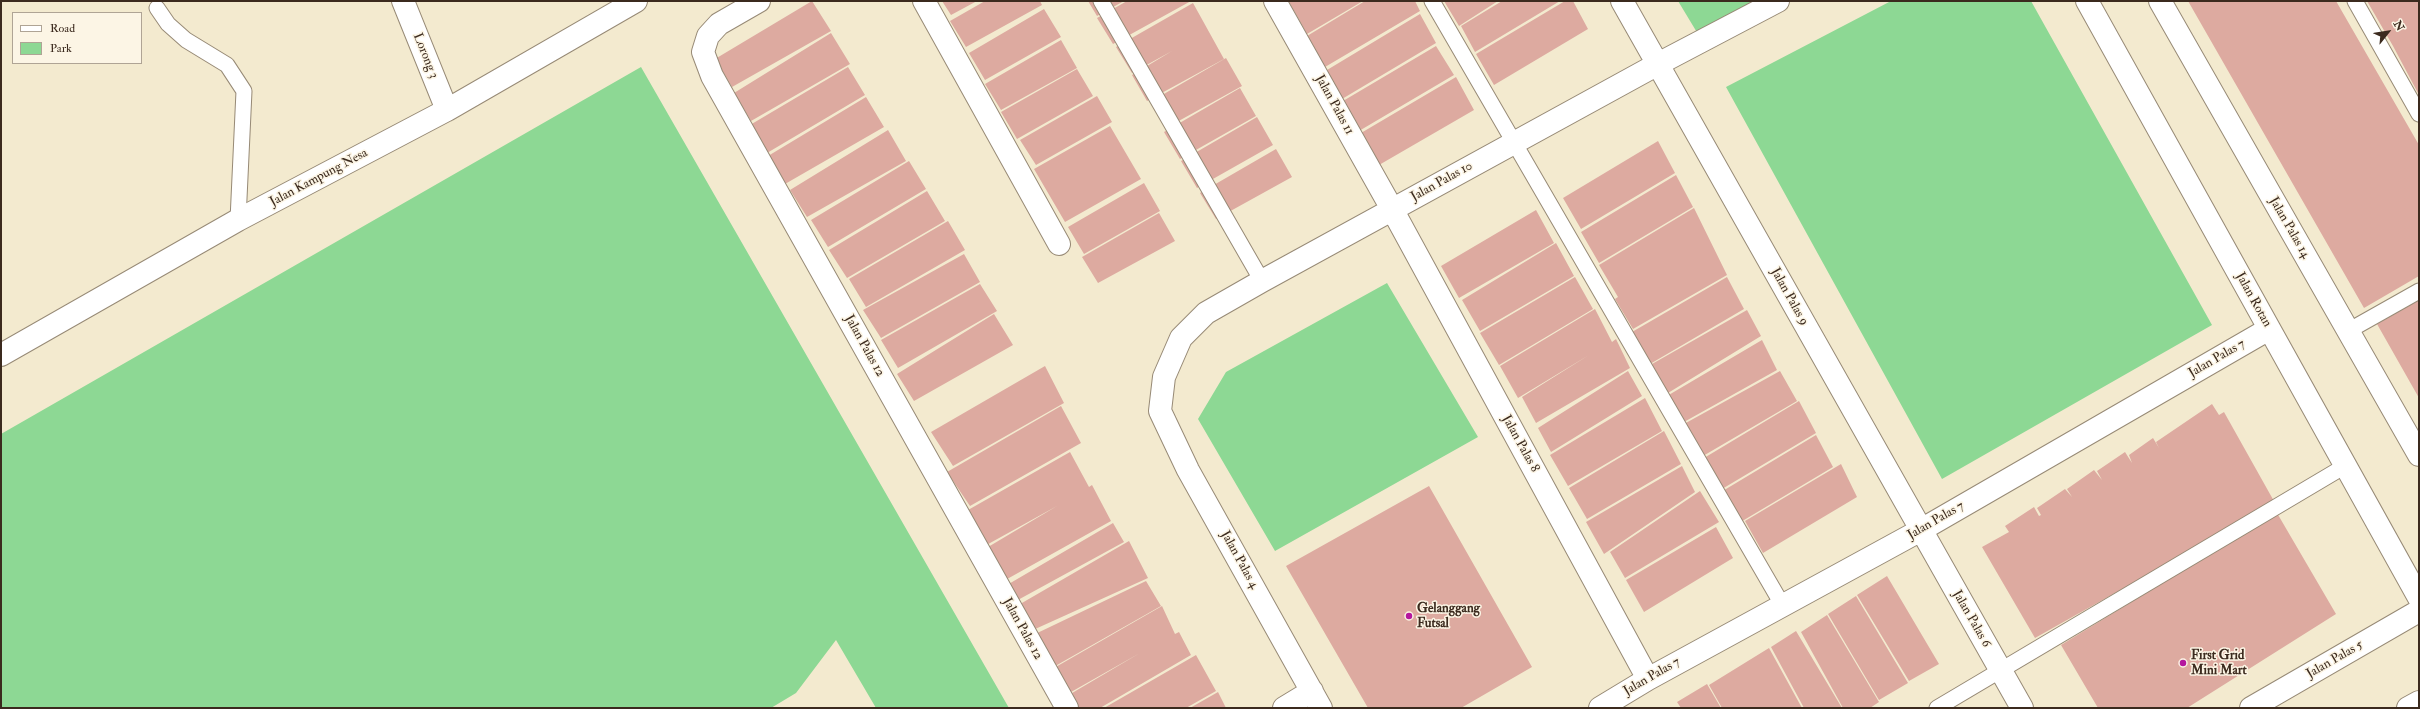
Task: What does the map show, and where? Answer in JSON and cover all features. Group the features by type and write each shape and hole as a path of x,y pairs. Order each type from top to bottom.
{"street":[{"name":"Lorong 3","path":"402,1 447,110"},
{"name":"Jalan Kampung Nesa","path":"1,355 238,220 447,110 636,1"},
{"name":"Jalan Palas 12","path":"759,1 719,24 708,36 703,52 712,76 1067,708"},
{"path":"924,1 1059,244"},
{"name":"Jalan Palas 11","path":"1275,1 1392,209"},
{"name":"Jalan Palas 9","path":"1622,1 1921,530"},
{"name":"Jalan Palas 10","path":"1160,411 1164,377 1181,338 1206,313 1392,209 1658,64 1778,1"},
{"name":"Jalan Rotan","path":"2087,1 2419,598"},
{"name":"Jalan Palas 14","path":"2160,1 2419,455"},
{"name":"Jalan Palas 8","path":"1392,209 1648,679"},
{"name":"Jalan Palas 7","path":"1600,708 1648,679 1921,530 2269,329"},
{"name":"Jalan Palas 4","path":"1160,411 1188,470 1316,700"},
{"name":"Jalan Palas 6","path":"1921,530 2022,708"},
{"name":"Jalan Palas 5","path":"2251,708 2419,611"},
{"path":"1284,708 1316,700"},
{"path":"2408,708 2419,702"}],"lane":[{"path":"1101,1 1262,281"},
{"path":"1432,1 1783,606"},
{"path":"2355,1 2419,114"},
{"path":"158,8 168,24 186,40 227,65 244,91 238,220"},
{"path":"2348,331 2419,291"},
{"path":"1938,708 2346,466"}],"green space":[{"path":"1678,1 1769,1 1701,39"},
{"path":"1891,1 2031,1 2212,325 1942,479 1726,87"},
{"path":"641,67 1009,708 876,708 836,640 796,693 771,708 1,708 1,434"},
{"path":"1387,283 1478,437 1275,551 1198,419 1226,372"}],"building":[{"path":"812,1 831,31 732,87 715,59"},
{"path":"942,1 977,1 951,15"},
{"path":"985,1 1040,1 1042,5 966,47 950,21"},
{"path":"1088,1 1124,1 1097,16"},
{"path":"1127,1 1191,1 1113,44 1097,18"},
{"path":"1363,1 1307,34 1289,2"},
{"path":"1365,1 1415,1 1420,11 1325,67 1307,36"},
{"path":"1444,1 1498,1 1459,26"},
{"path":"1502,1 1560,1 1475,52 1461,26"},
{"path":"1565,1 1573,1 1588,29 1494,85 1476,54"},
{"path":"2188,1 2336,1 2419,145 2419,276 2364,308"},
{"path":"2367,1 2419,1 2419,95 2393,46"},
{"path":"1193,3 1224,59 1147,101 1132,75 1172,51 1132,73 1116,47"},
{"path":"1044,9 1061,37 985,80 969,53"},
{"path":"1420,14 1436,43 1342,99 1327,70"},
{"path":"831,33 850,64 751,121 734,93"},
{"path":"1061,40 1077,68 1001,110 985,84"},
{"path":"1436,46 1454,75 1359,131 1343,101"},
{"path":"1226,58 1242,86 1166,128 1150,102"},
{"path":"848,67 865,95 767,153 750,125"},
{"path":"1077,69 1093,96 1017,139 1001,112"},
{"path":"1456,77 1474,110 1379,165 1361,133"},
{"path":"1240,88 1256,116 1180,159 1164,132"},
{"path":"1097,96 1112,122 1036,165 1020,140"},
{"path":"866,97 884,127 785,184 768,156"},
{"path":"1257,117 1273,145 1197,188 1181,161"},
{"path":"1110,126 1141,179 1065,222 1034,169"},
{"path":"888,130 906,161 807,217 790,190"},
{"path":"1658,141 1675,173 1581,229 1563,198"},
{"path":"1276,149 1292,177 1216,219 1200,193"},
{"path":"909,161 926,189 828,247 811,220"},
{"path":"1676,175 1693,207 1599,263 1581,232"},
{"path":"1144,183 1160,211 1084,254 1068,227"},
{"path":"927,191 945,221 847,278 829,250"},
{"path":"1694,208 1727,275 1633,329 1615,299 1618,297 1599,265"},
{"path":"1536,210 1554,243 1459,298 1441,266"},
{"path":"1159,213 1175,241 1098,283 1082,257"},
{"path":"948,221 965,250 866,307 849,279"},
{"path":"1556,243 1574,276 1480,331 1462,300"},
{"path":"964,254 980,282 881,338 863,310"},
{"path":"1575,277 1593,309 1499,365 1480,333"},
{"path":"1727,277 1744,309 1650,364 1632,332"},
{"path":"980,284 997,311 898,368 881,340"},
{"path":"2419,300 2419,398 2377,324"},
{"path":"1595,309 1612,342 1616,339 1630,368 1536,423 1522,397 1589,355 1518,398 1500,366"},
{"path":"1747,310 1761,336 1668,393 1652,364"},
{"path":"994,314 1013,345 914,401 897,374"},
{"path":"1762,340 1777,370 1684,422 1667,396"},
{"path":"1045,366 1064,403 953,466 931,432"},
{"path":"1628,371 1642,396 1551,452 1538,428"},
{"path":"1780,371 1797,401 1703,456 1684,424"},
{"path":"1645,398 1662,431 1568,486 1550,455"},
{"path":"1799,401 1816,433 1722,489 1704,458"},
{"path":"2212,404 2219,415 2224,412 2275,503 2035,638 1982,547 2009,532 2005,526 2034,507 2039,516 2041,515 2037,508 2065,489 2072,497 2067,489 2094,470 2102,480 2097,471 2125,452 2132,463 2129,455 2153,438 2159,448 2156,442"},
{"path":"1061,406 1081,443 970,506 947,472"},
{"path":"1664,431 1681,464 1587,519 1569,488"},
{"path":"1816,435 1833,467 1739,523 1721,492"},
{"path":"1070,452 1089,487 1092,485 1111,521 1000,583 983,550 1057,506 981,548 961,514"},
{"path":"1841,464 1857,497 1763,553 1745,521"},
{"path":"1682,466 1695,492 1604,554 1586,522"},
{"name":"Gelanggang Futsal","path":"1429,486 1532,667 1461,708 1368,708 1286,566"},
{"path":"1700,491 1719,522 1625,578 1610,552"},
{"path":"2277,513 2336,614 2187,708 2098,708 2061,645"},
{"path":"1113,523 1124,542 1016,601 1007,585"},
{"path":"1716,527 1733,558 1644,612 1626,580"},
{"path":"1129,541 1148,578 1033,630 1015,607"},
{"path":"1887,576 1939,664 1909,681 1857,595"},
{"path":"1146,581 1161,606 1050,669 1031,636"},
{"path":"1856,596 1908,683 1879,700 1828,614"},
{"path":"1162,606 1175,634 1179,632 1191,655 1100,708 1074,708 1067,696 1140,653 1064,696 1047,672"},
{"path":"1827,615 1879,702 1870,708 1843,708 1801,632"},
{"path":"1796,631 1842,708 1804,708 1771,647"},
{"path":"1769,648 1802,708 1722,708 1709,685"},
{"path":"1196,655 1216,691 1186,708 1104,708"},
{"path":"1707,684 1721,708 1681,708 1677,702"},
{"path":"1218,692 1226,708 1190,708"}],"place":[{"name":"Gelanggang Futsal","path":"1409,616"},
{"name":"First Grid Mini Mart","path":"2183,663"}]}
